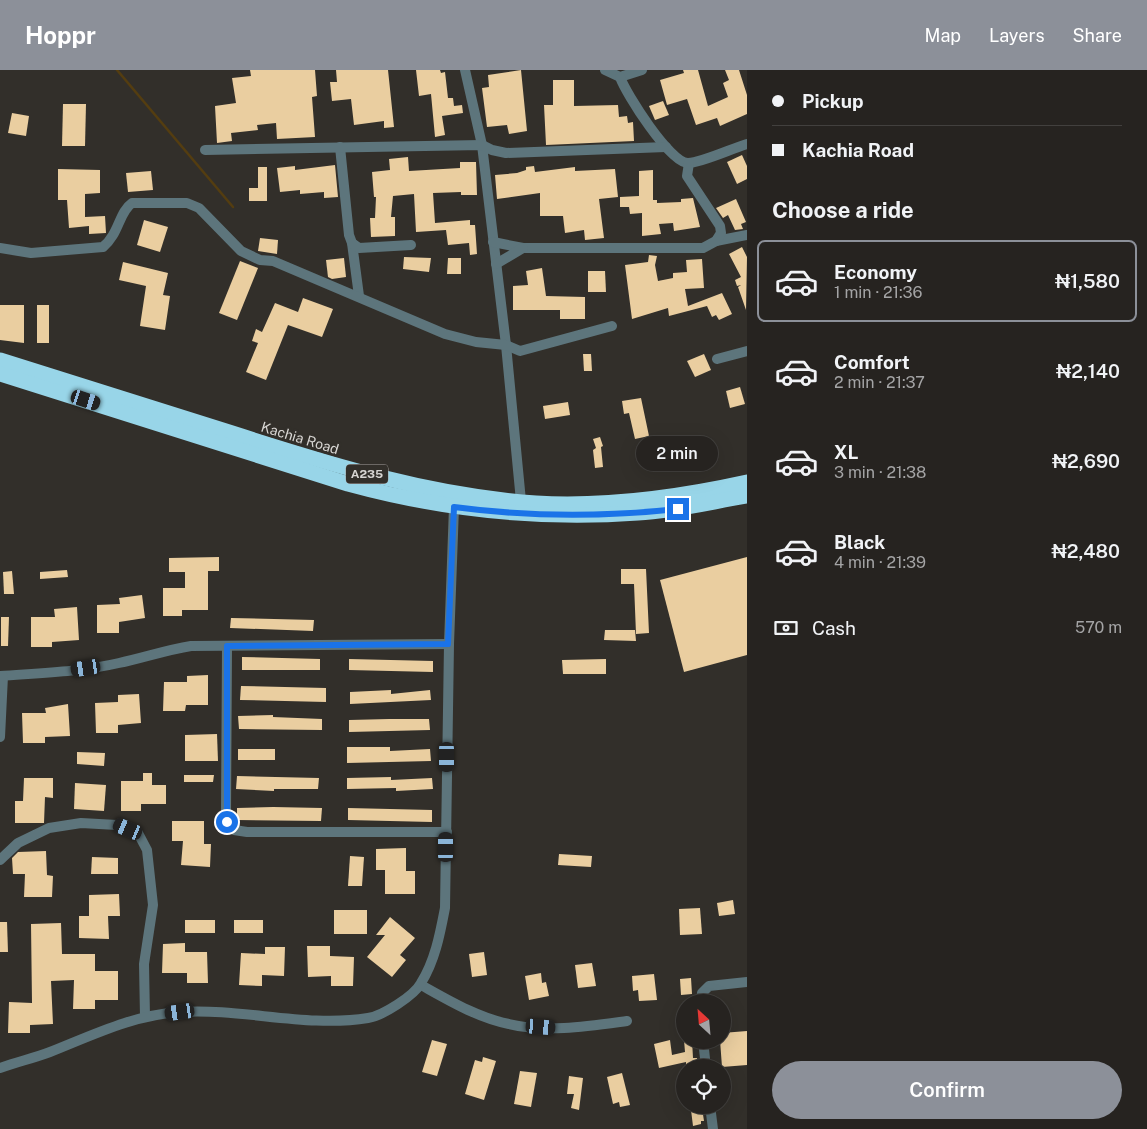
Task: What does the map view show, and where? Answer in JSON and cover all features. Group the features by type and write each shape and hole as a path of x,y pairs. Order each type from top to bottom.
{"highway":[{"name":"Kachia Road","path":"0,360 366,474 463,495 521,501 568,503 646,499 747,482"},
{"name":"A235","path":"0,374 348,484 381,493 454,507 520,514 596,515 678,509 747,496"}],"street":[{"path":"465,70 482,145 506,345 521,501"},
{"path":"605,70 620,77 625,89 666,147 679,160 689,163 747,144"},
{"path":"620,77 642,70"},
{"path":"205,150 482,145 492,150 506,152 666,147"},
{"path":"340,147 349,235 352,243 359,296"},
{"path":"689,163 687,176 720,226 722,233 716,241"},
{"path":"0,248 31,253 103,248 118,228 125,207 132,203 187,203 199,208 248,256 273,261 445,334 476,342 506,345 520,350 612,326"},
{"path":"493,242 523,248 704,248 716,241 747,235"},
{"path":"352,243 359,248 411,245"},
{"path":"496,264 523,248"},
{"path":"717,360 747,352"},
{"path":"0,1068 49,1052 106,1028 144,1017 180,1012 242,1013 334,1021 371,1018 401,1002 421,985 439,941 445,908 448,644 454,507"},
{"path":"0,737 2,676 70,671 119,663 163,650 190,646 448,644"},
{"path":"227,646 226,814 227,822 234,830 447,832"},
{"path":"0,860 18,843 48,828 81,823 117,825 138,833 147,850 154,905 144,964 144,1017"},
{"path":"702,994 709,986 747,982"},
{"path":"421,985 459,1006 508,1024 573,1029 627,1021"},
{"path":"711,1114 713,1129"}],"building":[{"path":"250,70 315,70 317,96 312,97 315,137 277,139 276,123 257,125 258,130 231,133 232,141 217,143 215,106 236,103 232,78 251,76"},
{"path":"336,70 388,70 394,127 384,128 384,121 354,125 351,99 332,101 330,82 337,82"},
{"path":"416,70 440,70 441,73 445,72 448,98 453,98 454,106 462,105 463,113 442,116 445,135 435,137 431,94 419,96"},
{"path":"521,70 527,131 509,134 507,125 487,127 482,88 489,87 488,75"},
{"path":"683,70 698,70 708,106 728,97 723,83 729,80 725,70 739,70 747,95 747,114 720,126 717,118 696,125 687,99 667,105 660,80 684,73"},
{"path":"553,80 574,80 574,106 618,105 619,117 627,116 628,123 633,122 634,141 546,145 544,105 553,105"},
{"path":"663,101 669,115 655,120 649,106"},
{"path":"63,104 86,104 85,146 62,146"},
{"path":"12,113 29,116 26,136 8,133"},
{"path":"742,155 747,166 747,179 737,184 727,162"},
{"path":"408,157 409,171 460,168 460,162 476,162 477,195 461,195 461,192 433,193 435,223 470,220 470,225 475,225 477,254 470,255 469,243 448,245 446,230 416,232 414,194 393,196 391,217 395,217 395,236 371,237 370,218 375,218 376,197 374,197 372,172 390,170 389,159"},
{"path":"335,165 338,197 324,198 324,192 300,194 300,190 280,192 277,168 295,166 295,170"},
{"path":"534,166 535,172 575,167 575,171 615,169 618,197 599,199 604,238 585,240 584,230 565,233 563,216 540,216 540,193 497,199 495,175 517,173 526,170 526,167"},
{"path":"258,167 267,167 267,201 249,201 249,188 258,188"},
{"path":"58,169 100,170 100,193 85,194 85,217 105,216 106,233 89,234 89,226 69,228 67,200 58,200"},
{"path":"653,170 653,200 657,200 657,203 681,202 681,199 693,198 700,227 674,231 673,223 659,224 661,234 642,236 642,213 630,214 629,207 620,207 620,197 639,196 639,171"},
{"path":"151,171 153,190 128,192 126,173"},
{"path":"736,199 746,222 741,224 743,229 735,230 728,215 723,218 716,208"},
{"path":"144,220 168,227 160,252 137,245"},
{"path":"260,238 278,240 277,254 258,251"},
{"path":"742,247 747,257 746,310 738,287 741,285 737,286 735,280 741,277 729,254"},
{"path":"649,255 657,256 655,265 658,281 673,278 673,273 687,272 686,260 702,259 704,288 685,289 688,306 722,293 732,314 719,320 716,315 712,317 707,306 669,316 668,308 632,319 625,265 648,262"},
{"path":"404,257 431,258 429,272 403,269"},
{"path":"344,258 346,277 332,279 328,277 326,260"},
{"path":"448,258 461,258 461,274 447,274"},
{"path":"240,261 258,268 237,320 219,313"},
{"path":"123,262 168,273 163,295 170,296 165,330 140,326 146,286 119,280"},
{"path":"542,268 546,296 585,297 585,319 560,319 560,310 513,310 513,286 528,285 526,271"},
{"path":"588,271 605,271 606,292 588,292"},
{"path":"303,298 333,309 322,337 288,325 266,380 246,372 258,343 252,341 256,329 262,332 275,303 298,312"},
{"path":"0,305 24,305 24,343 0,340"},
{"path":"37,305 49,305 49,343 37,343"},
{"path":"583,354 591,354 592,371 584,371"},
{"path":"704,354 711,370 695,377 687,361"},
{"path":"740,387 745,404 730,408 726,391"},
{"path":"641,398 649,436 635,439 629,413 624,414 622,401"},
{"path":"568,402 570,415 545,419 543,406"},
{"path":"600,437 603,446 601,447 603,467 595,468 593,450 596,448 593,439"},
{"path":"219,557 219,571 208,571 208,610 182,610 182,616 163,616 163,588 185,588 185,572 169,572 169,558"},
{"path":"747,557 747,655 684,672 660,580"},
{"path":"621,569 646,569 649,633 636,634 634,584 621,584"},
{"path":"67,570 68,577 40,579 40,572"},
{"path":"12,571 14,594 4,594 3,572"},
{"path":"142,595 145,618 119,622 119,633 97,633 97,605 120,604 119,598"},
{"path":"77,607 79,640 52,642 52,647 31,647 31,617 55,617 54,609"},
{"path":"1,617 9,617 8,646 1,646"},
{"path":"231,618 314,620 313,631 230,628"},
{"path":"605,630 635,630 636,641 604,640"},
{"path":"242,657 320,659 320,670 242,670"},
{"path":"349,659 433,661 433,672 349,670"},
{"path":"606,659 606,674 563,674 562,660"},
{"path":"208,675 208,705 186,705 185,711 163,711 164,682 187,682 187,676"},
{"path":"241,686 326,688 326,702 240,700"},
{"path":"391,690 391,694 430,690 431,700 350,704 350,692"},
{"path":"139,694 141,723 118,725 118,733 96,733 95,703 118,702 118,695"},
{"path":"68,704 70,736 45,737 45,743 23,743 22,713 46,713 45,708"},
{"path":"273,715 273,717 322,719 322,730 239,729 238,716"},
{"path":"429,719 430,730 349,732 349,720"},
{"path":"217,734 218,761 185,761 185,735"},
{"path":"347,747 390,747 390,751 430,749 431,761 347,763"},
{"path":"238,749 275,749 275,760 238,760"},
{"path":"77,752 105,753 104,766 77,764"},
{"path":"143,773 152,773 152,785 166,785 166,804 141,804 141,811 121,811 121,781 143,781"},
{"path":"184,775 214,775 213,782 184,782"},
{"path":"237,776 319,778 318,789 274,789 274,791 236,789"},
{"path":"391,777 391,780 432,778 433,789 396,791 396,788 347,789 347,778"},
{"path":"24,778 53,778 53,798 45,797 44,823 15,823 15,801 23,801"},
{"path":"75,783 106,785 104,811 74,809"},
{"path":"237,808 322,808 321,821 237,820"},
{"path":"348,808 432,810 432,822 348,820"},
{"path":"172,821 204,821 204,844 211,844 210,867 181,865 183,841 172,841"},
{"path":"406,848 406,871 415,871 415,894 385,894 385,870 376,870 376,849"},
{"path":"46,851 47,875 53,876 52,897 24,897 25,874 13,874 12,858 18,852"},
{"path":"559,854 592,856 591,867 558,865"},
{"path":"350,856 364,857 362,886 348,886"},
{"path":"92,857 118,858 118,874 91,874"},
{"path":"119,894 120,916 108,916 109,939 79,938 79,916 89,916 89,895"},
{"path":"733,900 735,914 719,916 717,903"},
{"path":"700,908 702,934 680,935 679,909"},
{"path":"334,910 367,910 367,934 334,934"},
{"path":"390,917 415,938 400,955 406,960 392,977 367,957 385,935 376,935"},
{"path":"185,920 215,920 215,933 185,933"},
{"path":"234,920 263,920 263,933 234,933"},
{"path":"0,922 7,922 8,952 0,952"},
{"path":"61,923 62,954 95,954 95,971 118,971 118,1000 95,1000 95,1009 73,1009 74,980 51,981 53,1024 30,1025 30,1033 8,1033 9,1002 32,1003 31,924"},
{"path":"185,943 185,952 207,952 208,983 187,983 187,973 162,973 163,944"},
{"path":"307,946 330,946 330,956 354,957 353,986 331,986 331,976 308,977"},
{"path":"265,947 285,947 284,976 262,975 262,986 239,985 241,953 265,954"},
{"path":"484,952 487,975 472,977 469,954"},
{"path":"592,963 596,986 578,988 575,965"},
{"path":"541,973 542,983 546,982 549,996 529,1000 525,976"},
{"path":"654,974 657,1000 639,1001 638,990 633,991 632,976"},
{"path":"691,978 692,994 681,994 680,979"},
{"path":"747,1031 747,1065 731,1066 731,1059 721,1059 721,1049 731,1049 731,1032"},
{"path":"432,1040 447,1044 437,1076 422,1072"},
{"path":"670,1040 672,1055 685,1052 685,1049 692,1049 693,1058 697,1059 676,1059 676,1064 659,1068 654,1044"},
{"path":"483,1057 496,1061 484,1100 465,1094 475,1060 482,1062"},
{"path":"520,1071 537,1073 531,1107 514,1104"},
{"path":"622,1073 630,1105 620,1107 619,1102 613,1104 607,1077"},
{"path":"569,1076 583,1078 579,1110 571,1108 574,1094 567,1094"},
{"path":"692,1114 703,1114 704,1121 693,1126"}],"waterway":[{"path":"117,70 233,207"}],"route":[{"path":"227,822 227,646 448,644 454,507 560,516 639,513 678,509"}]}
